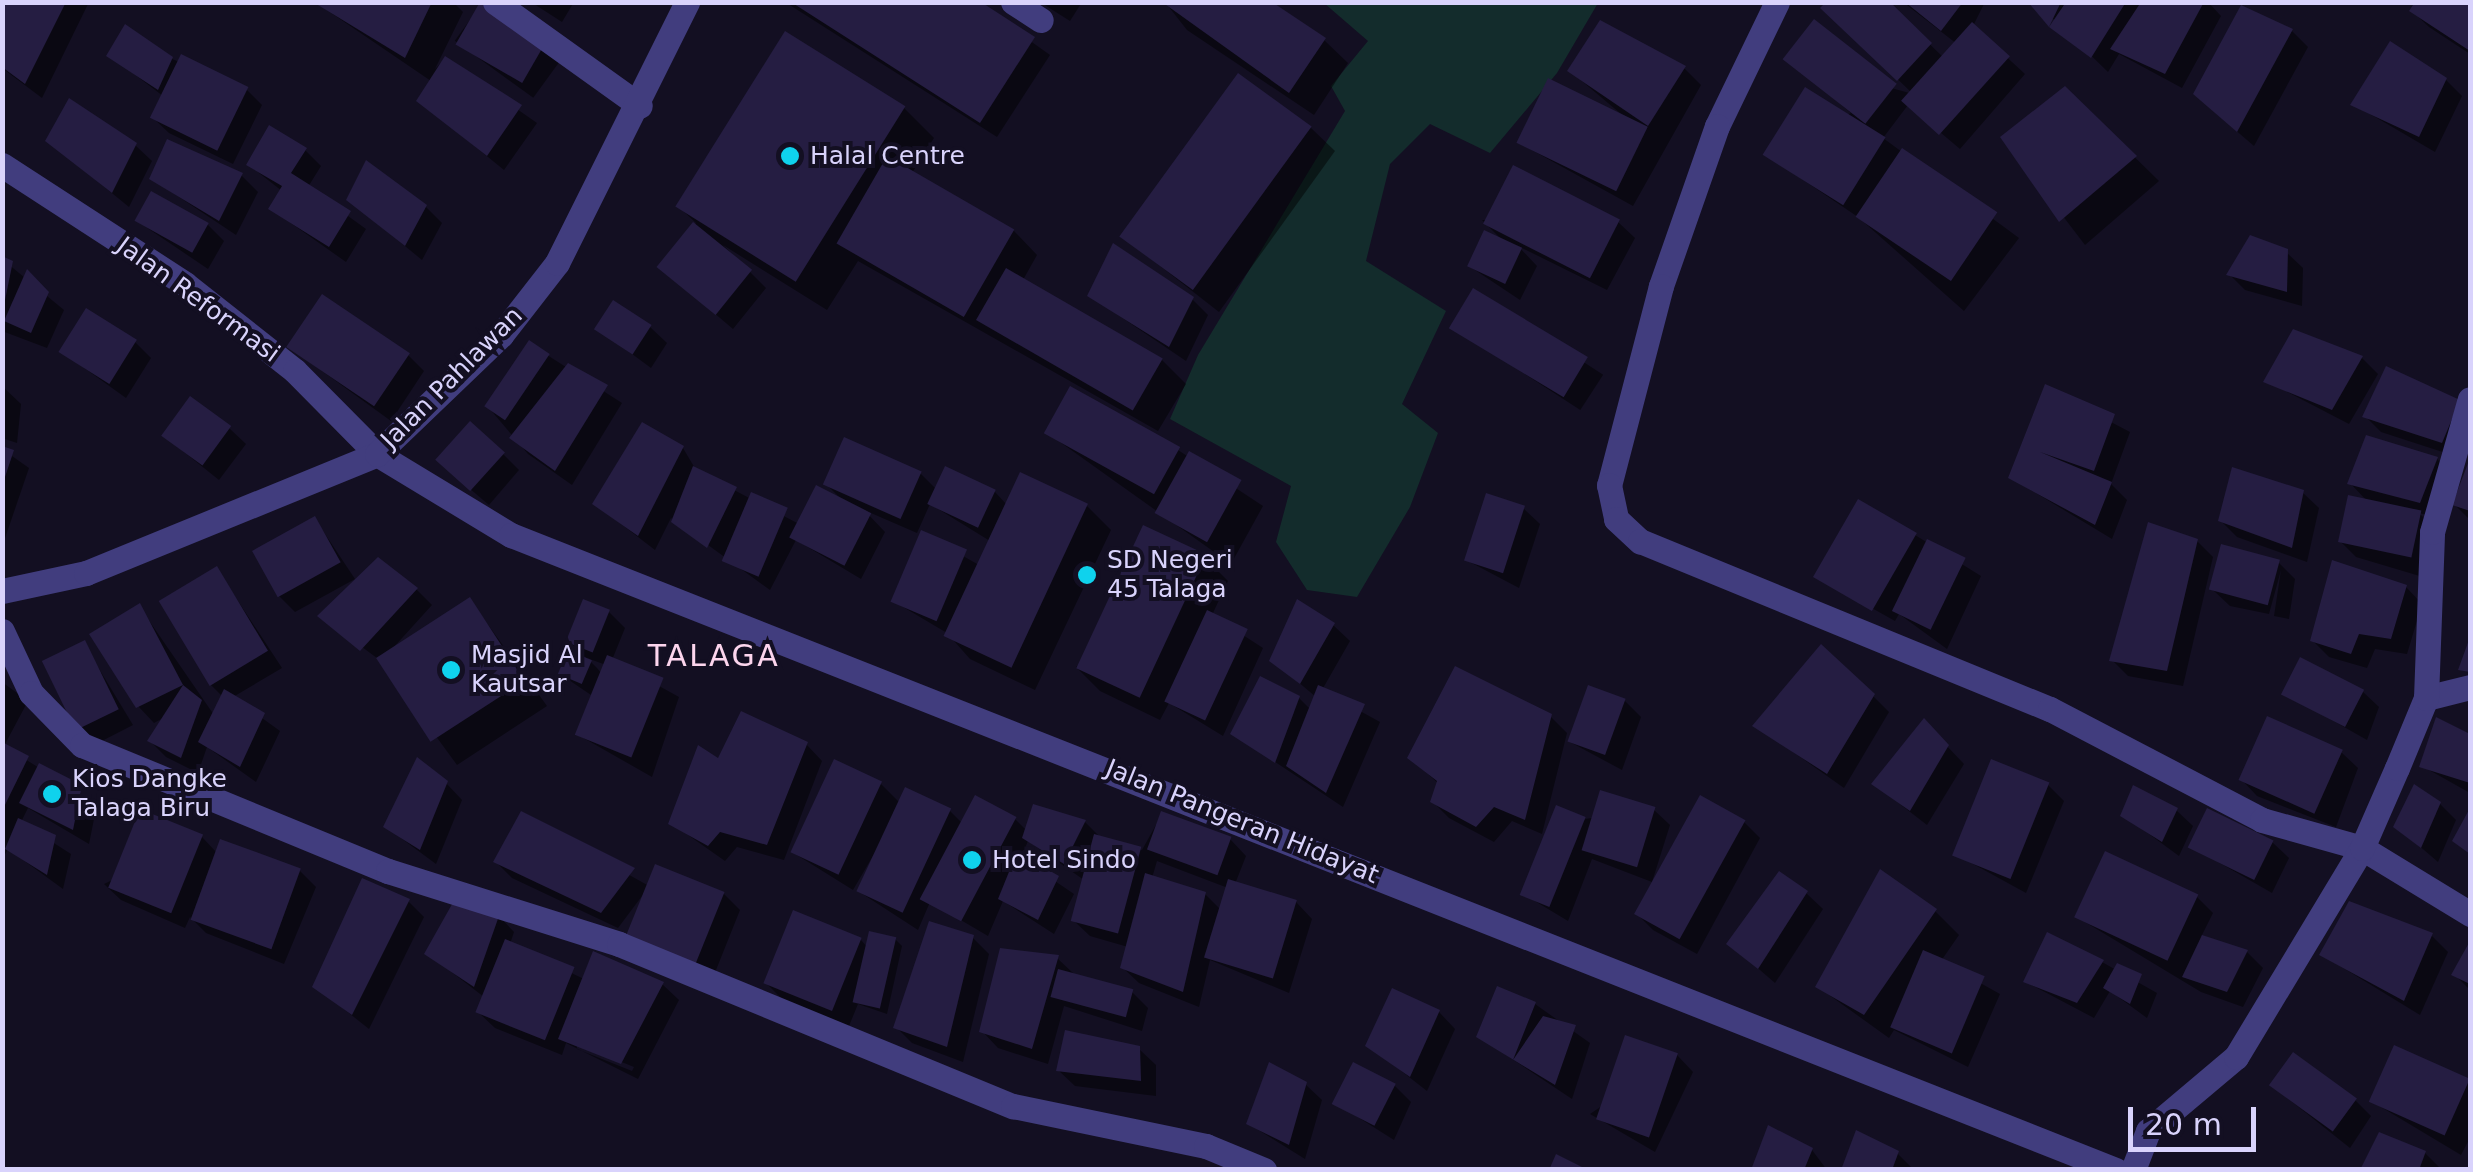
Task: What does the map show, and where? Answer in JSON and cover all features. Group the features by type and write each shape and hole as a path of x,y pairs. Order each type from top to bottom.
{"street":[{"path":"495,2 640,106"},
{"name":"Jalan Pahlawan","path":"2,591 86,573 377,454 501,335 548,275 640,106 687,2"},
{"path":"1013,2 1041,20"},
{"path":"1777,2 1672,250 1609,485 1616,519 1640,541 2050,709 2262,820 2362,848 2470,914"},
{"name":"Jalan Reformasi","path":"2,166 185,284 295,371 377,454"},
{"path":"2132,1170 2148,1131 2236,1058 2362,848 2426,698 2432,532 2470,399"},
{"name":"Jalan Pangeran Hidayat","path":"377,454 511,536 2116,1170"},
{"path":"2,631 31,693 82,745 388,871 619,944 980,1094 1206,1146 1264,1170"},
{"path":"2426,698 2470,686"}],"green space":[{"path":"1324,3 1598,3 1557,73 1490,153 1430,124 1390,164 1366,261 1446,311 1402,404 1438,433 1410,507 1357,597 1307,590 1276,542 1291,486 1170,419 1198,355 1345,111 1331,86 1368,41"}],"building":[{"path":"2,2 66,2 25,84 2,67"},
{"path":"313,2 432,2 405,58"},
{"path":"480,2 547,40 522,83 456,44"},
{"path":"791,2 981,2 1035,37 980,123"},
{"path":"1162,2 1272,2 1326,38 1289,93"},
{"path":"1826,2 1890,2 1932,43 1897,81 1820,8"},
{"path":"1905,2 1963,2 1941,31"},
{"path":"2028,2 2061,2 2049,27"},
{"path":"2066,2 2126,2 2091,58 2049,27"},
{"path":"2141,2 2204,2 2165,74 2110,49"},
{"path":"2415,2 2470,2 2470,51 2409,11"},
{"path":"2241,5 2293,29 2237,132 2193,94"},
{"path":"1814,19 1897,84 1865,124 1783,59"},
{"path":"1600,20 1686,66 1648,126 1567,71"},
{"path":"1972,22 2010,56 1939,135 1901,101"},
{"path":"125,24 173,57 158,90 106,56"},
{"name":"Halal Centre","path":"785,31 905,106 796,282 675,207"},
{"path":"2390,41 2447,78 2419,137 2350,105"},
{"path":"181,54 248,87 217,151 150,118"},
{"path":"445,56 522,105 487,156 416,101"},
{"path":"1238,73 1312,126 1193,290 1119,236"},
{"path":"1548,78 1648,127 1616,191 1516,143"},
{"path":"2065,86 2137,156 2059,222 2000,137"},
{"path":"1805,87 1886,137 1843,205 1763,155"},
{"path":"69,98 137,143 112,193 45,141"},
{"path":"269,125 307,148 291,173 351,211 329,247 268,209 282,186 246,165"},
{"path":"167,139 243,173 219,221 149,179"},
{"path":"1902,148 1997,212 1951,281 1856,217"},
{"path":"887,156 1014,229 964,317 836,243"},
{"path":"366,160 427,205 405,246 346,200"},
{"path":"1513,165 1620,219 1590,278 1483,224"},
{"path":"151,191 209,223 192,253 135,221"},
{"path":"693,222 752,270 716,315 656,267"},
{"path":"1484,230 1522,248 1505,284 1467,266"},
{"path":"2250,235 2288,249 2287,292 2226,275"},
{"path":"1113,243 1194,297 1169,347 1087,296"},
{"path":"2,256 13,261 4,305 2,305"},
{"path":"1006,268 1163,358 1133,410 976,320"},
{"path":"27,269 49,292 31,333 4,321"},
{"path":"1473,288 1588,357 1564,397 1449,328"},
{"path":"322,294 410,353 374,406 286,347"},
{"path":"613,300 652,325 633,354 594,329"},
{"path":"86,308 137,340 109,384 58,352"},
{"path":"2293,329 2363,356 2332,410 2263,382"},
{"path":"529,340 550,354 505,420 484,406"},
{"path":"568,363 608,385 555,471 509,438"},
{"path":"2386,366 2460,400 2442,443 2362,417"},
{"path":"2045,384 2115,414 2094,471 2040,452 2112,482 2095,525 2008,478"},
{"path":"1070,386 1180,447 1154,494 1044,433"},
{"path":"190,396 231,426 202,466 161,436"},
{"path":"470,421 505,452 470,491 435,460"},
{"path":"642,422 684,446 638,536 592,504"},
{"path":"2366,435 2438,457 2420,503 2347,484"},
{"path":"844,437 922,472 901,519 823,485"},
{"path":"2,446 14,450 3,483 2,483"},
{"path":"1189,451 1241,480 1207,542 1155,513"},
{"path":"2470,458 2470,511 2452,505"},
{"path":"693,466 737,487 707,548 671,522"},
{"path":"945,466 996,490 978,528 927,504"},
{"path":"2232,467 2304,490 2292,548 2218,521"},
{"path":"1020,472 1088,504 1011,668 944,636"},
{"path":"816,485 871,513 844,566 789,538"},
{"path":"751,492 788,508 759,577 722,561"},
{"path":"1486,493 1525,506 1503,573 1464,561"},
{"path":"2348,495 2421,511 2411,558 2338,542"},
{"path":"1858,499 1917,533 1872,611 1813,577"},
{"path":"315,516 341,562 278,597 252,551"},
{"path":"2148,522 2198,539 2167,671 2109,661"},
{"path":"1143,525 1206,555 1140,698 1076,668"},
{"path":"921,530 967,550 937,621 891,602"},
{"path":"1927,539 1966,558 1931,630 1892,611"},
{"path":"2221,544 2280,560 2268,605 2209,589"},
{"path":"378,557 418,588 360,651 317,616"},
{"path":"2332,560 2407,585 2391,639 2359,634 2351,654 2310,641"},
{"path":"217,566 268,651 210,686 159,601"},
{"name":"Masjid Al Kautsar","path":"470,597 524,681 431,742 376,658"},
{"path":"583,599 610,610 593,653 566,642"},
{"path":"1297,599 1335,623 1300,684 1269,661"},
{"path":"140,603 183,685 136,708 89,634"},
{"path":"1207,610 1248,629 1205,721 1164,702"},
{"path":"2470,637 2470,672 2458,670"},
{"path":"85,640 119,709 76,730 42,661"},
{"path":"1821,644 1875,694 1827,774 1752,726"},
{"path":"568,650 592,660 582,684 558,674"},
{"path":"607,655 664,678 631,758 575,735"},
{"path":"2300,657 2364,690 2345,727 2281,694"},
{"path":"1455,666 1552,714 1525,820 1494,807 1476,827 1430,802 1437,781 1407,758"},
{"path":"1260,676 1300,696 1275,763 1230,734"},
{"path":"183,685 202,700 181,758 147,741"},
{"path":"1318,685 1365,704 1326,793 1286,766"},
{"path":"1588,685 1626,699 1605,755 1567,741"},
{"path":"224,689 265,713 240,767 198,742"},
{"path":"741,711 808,742 767,845 720,832 708,846 668,824 698,745 718,758"},
{"path":"2267,716 2343,750 2314,814 2239,780"},
{"path":"2436,717 2470,734 2470,783 2419,767"},
{"path":"1924,718 1949,745 1910,811 1871,784"},
{"path":"2,742 29,756 2,811"},
{"path":"417,757 448,781 420,850 383,827"},
{"path":"834,759 882,781 839,875 790,852"},
{"path":"1991,759 2049,783 2010,879 1952,855"},
{"name":"Kios Dangke Talaga Biru","path":"39,763 82,785 73,830 19,803"},
{"path":"2414,784 2441,802 2421,848 2393,827"},
{"path":"2133,785 2178,808 2162,842 2120,816"},
{"path":"905,787 951,809 903,913 856,891"},
{"path":"1600,790 1655,807 1637,867 1582,850"},
{"name":"Hotel Sindo","path":"975,795 1016,817 961,921 920,899"},
{"path":"1700,795 1745,820 1680,939 1634,914"},
{"path":"1033,804 1086,820 1064,864 1022,838"},
{"path":"1556,805 1586,817 1549,907 1520,895"},
{"path":"2207,808 2274,840 2254,880 2188,848"},
{"path":"2470,808 2470,854 2452,841"},
{"path":"140,809 203,834 171,913 108,888"},
{"path":"521,811 635,868 601,913 493,862"},
{"path":"1161,811 1231,837 1217,875 1147,850"},
{"path":"18,818 56,835 47,875 5,849"},
{"path":"1094,834 1141,847 1118,934 1071,921"},
{"path":"220,839 301,868 271,949 191,920"},
{"path":"2105,851 2198,895 2167,961 2074,917"},
{"path":"1017,852 1059,876 1038,920 998,899"},
{"path":"655,864 725,892 695,965 625,937"},
{"path":"1880,869 1937,909 1864,1015 1815,987"},
{"path":"1779,871 1808,891 1758,969 1726,944"},
{"path":"1145,873 1206,892 1183,992 1120,968"},
{"path":"362,878 410,899 352,1015 312,987"},
{"path":"1228,879 1297,900 1273,978 1204,957"},
{"path":"460,890 500,913 474,987 424,954"},
{"path":"2349,901 2433,933 2404,1001 2319,955"},
{"path":"793,910 862,938 832,1011 763,983"},
{"path":"929,921 974,935 947,1047 893,1028"},
{"path":"869,931 896,937 880,1008 853,1002"},
{"path":"2047,932 2104,960 2077,1003 2023,982"},
{"path":"2202,935 2248,950 2227,992 2182,977"},
{"path":"505,939 575,967 545,1040 475,1012"},
{"path":"2470,941 2470,984 2451,975"},
{"path":"1000,948 1059,955 1032,1049 979,1032"},
{"path":"1923,950 1985,976 1952,1054 1890,1027"},
{"path":"593,951 664,982 621,1064 558,1039"},
{"path":"2117,963 2142,974 2130,1004 2103,988"},
{"path":"1058,969 1133,989 1126,1017 1050,997"},
{"path":"1497,986 1536,1002 1513,1060 1476,1037"},
{"path":"1392,988 1440,1010 1410,1077 1365,1046"},
{"path":"1543,1016 1576,1025 1555,1085 1513,1060"},
{"path":"1065,1030 1140,1046 1141,1081 1056,1071"},
{"path":"1625,1035 1678,1053 1649,1137 1596,1119"},
{"path":"2394,1045 2470,1079 2445,1135 2369,1102"},
{"path":"2293,1052 2357,1098 2333,1132 2269,1085"},
{"path":"1269,1062 1307,1082 1289,1145 1246,1124"},
{"path":"1353,1062 1396,1084 1374,1126 1332,1104"},
{"path":"1768,1125 1813,1148 1804,1170 1751,1170"},
{"path":"1856,1130 1899,1151 1892,1170 1841,1170"},
{"path":"2379,1132 2426,1151 2419,1170 2360,1170"},
{"path":"1556,1154 1588,1170 1549,1170"}],"place":[{"name":"Halal Centre","path":"790,156"},
{"name":"SD Negeri 45 Talaga","path":"1087,575"},
{"name":"Masjid Al Kautsar","path":"451,670"},
{"name":"Kios Dangke Talaga Biru","path":"52,794"},
{"name":"Hotel Sindo","path":"972,860"}],"district":[{"name":"TALAGA","path":"714,656"}]}
